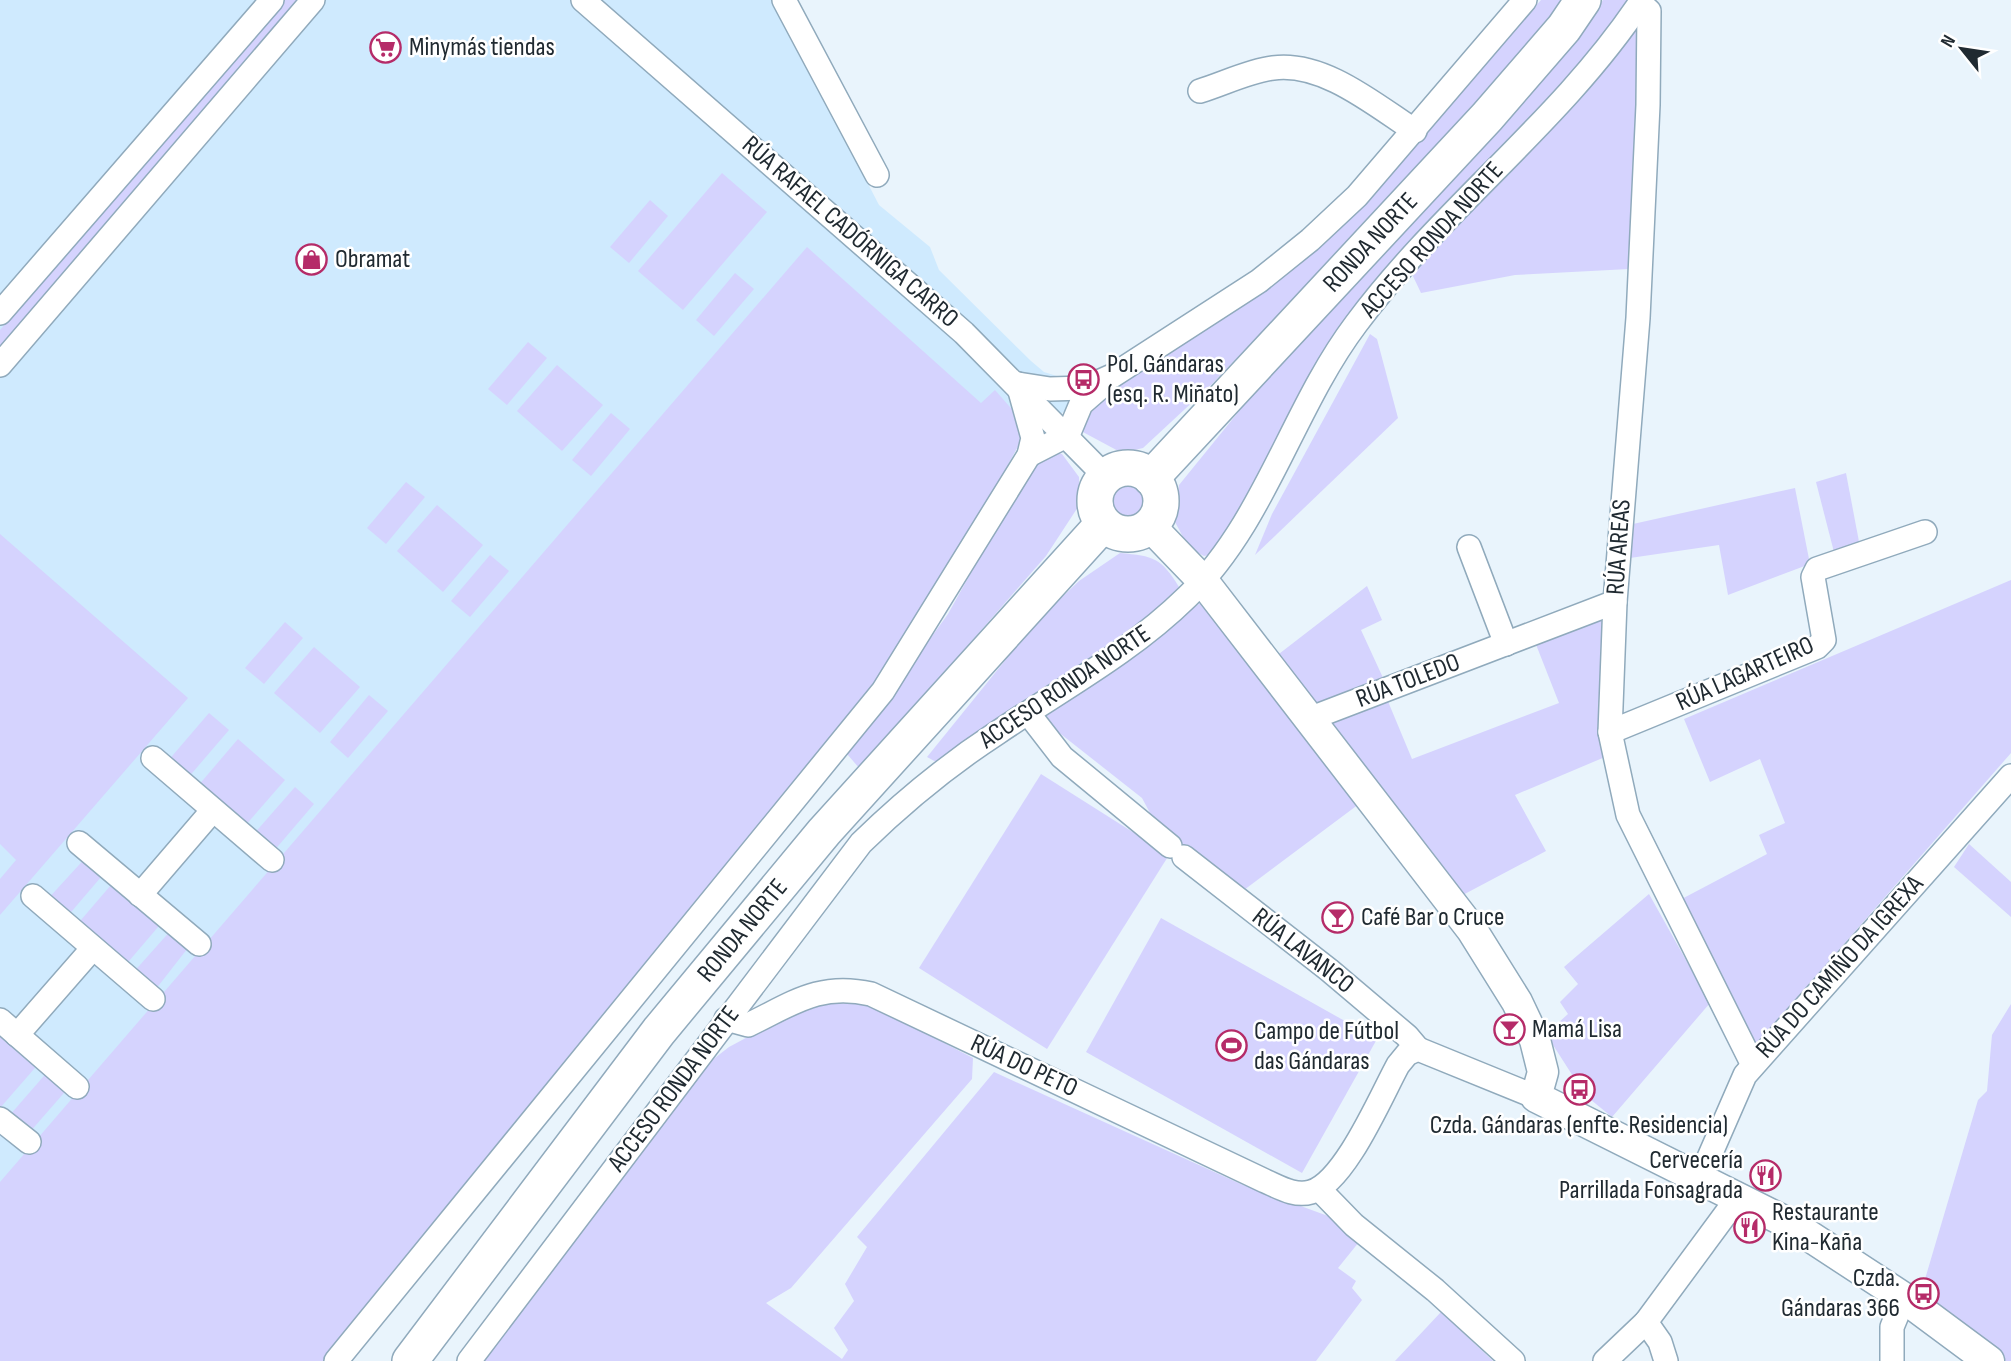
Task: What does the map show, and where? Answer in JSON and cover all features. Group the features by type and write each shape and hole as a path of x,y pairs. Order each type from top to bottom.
{"highway":[{"name":"RONDA NORTE","path":"1151,478 1487,117 1564,28 1583,0"},
{"path":"1124,468 1134,468 1151,478 1161,497 1157,518 1150,526 1131,534 1111,530 1103,524 1094,505 1099,484 1105,476 1124,468"},
{"name":"RONDA NORTE","path":"411,1361 659,1031 815,842 1103,524"}],"main road":[{"path":"1150,526 1203,581 1472,930 1517,1002 1541,1062 1542,1080 1536,1097 1739,1196 1794,1226 1904,1298 1989,1361"}],"street":[{"path":"0,313 272,0"},
{"path":"0,365 313,0"},
{"name":"RÚA RAFAEL CADÓRNIGA CARRO","path":"583,0 897,272 1018,384 1105,476"},
{"path":"784,0 877,175"},
{"path":"1029,456 1068,435 1081,404 1112,376 1270,273 1357,196 1525,0"},
{"name":"ACCESO RONDA NORTE","path":"468,1361 862,844 886,819 952,764 1144,637 1203,581 1224,557 1353,327 1422,243 1573,87 1641,2"},
{"name":"RÚA AREAS","path":"1641,2 1649,11 1648,104 1638,318 1615,603 1610,732 1629,815 1753,1065"},
{"path":"1199,92 1273,68 1309,70 1358,94 1415,131"},
{"path":"336,1361 883,691 1029,456 1033,438 1018,384 1050,389 1085,388 1112,376"},
{"name":"RÚA LAGARTEIRO","path":"1610,732 1817,647 1824,640 1813,577 1817,569 1925,532"},
{"path":"1468,547 1506,644"},
{"name":"RÚA TOLEDO","path":"1309,719 1615,603"},
{"name":"RÚA LAVANCO","path":"1028,713 1062,757 1177,852 1329,970 1421,1049"},
{"path":"153,758 272,860"},
{"name":"RÚA DO CAMIÑO DA IGREXA","path":"1700,1178 1738,1086 1753,1065 2011,776"},
{"path":"140,895 213,810"},
{"path":"79,843 199,944"},
{"path":"33,896 153,999"},
{"path":"77,1087 8,1027 93,948"},
{"name":"RÚA DO PETO","path":"726,1019 748,1025 818,992 849,989 871,993 1283,1189 1298,1193 1319,1189"},
{"path":"1513,1361 1435,1290 1354,1225 1319,1189 1340,1168 1401,1059 1421,1049 1536,1097"},
{"path":"0,1119 29,1143"},
{"path":"1605,1361 1646,1322 1739,1196"},
{"path":"1892,1361 1892,1327 1904,1298"},
{"path":"1646,1322 1660,1342 1666,1361"}],"shaded area":[{"path":"0,0 773,0 879,205 930,247 939,270 1044,372 1063,378 1090,371 1099,384 1075,405 1023,437 940,590 325,1361 0,1361"},
{"path":"284,0 300,0 0,349 0,330"},
{"path":"1541,0 1565,0 1553,17 1417,170 1212,384 1143,448 1122,453 1081,431 1081,411 1396,164"},
{"path":"1603,0 1630,0 1597,46 1546,105 1435,220 1216,554 1204,556 1189,548 1175,522 1179,485 1253,394 1533,91"},
{"path":"1633,25 1641,25 1629,269 1515,275 1421,293 1411,272"},
{"path":"722,173 767,212 683,310 638,271"},
{"path":"650,200 668,216 629,263 610,247"},
{"path":"807,247 981,403 995,390 1017,415 1023,437 940,590 900,654 325,1361 0,1361 0,1182"},
{"path":"735,273 754,289 714,336 696,320"},
{"path":"1370,334 1377,339 1398,418 1255,555 1272,514"},
{"path":"528,342 547,358 507,405 488,389"},
{"path":"557,365 603,405 562,451 517,411"},
{"path":"611,413 630,429 591,476 572,460"},
{"path":"1046,450 1062,454 1079,477 1080,504 1046,556 860,769 847,754 948,614 1007,508"},
{"path":"1846,473 1860,547 1835,556 1816,482"},
{"path":"1128,481 1142,487 1148,501 1142,515 1128,521 1114,515 1108,501 1114,487"},
{"path":"406,482 425,497 386,544 367,528"},
{"path":"1795,488 1810,564 1728,595 1719,545 1630,558 1633,524"},
{"path":"437,505 483,545 443,592 397,551"},
{"path":"0,534 188,698 0,915 0,879 16,860 0,844"},
{"path":"1120,553 1156,560 1179,587 1177,595 1157,616 938,763 927,757 1037,621 1079,581"},
{"path":"490,555 509,571 470,617 451,601"},
{"path":"2011,580 2011,753 1753,1048 1676,902 1767,854 1759,835 1785,823 1760,759 1710,782 1684,719"},
{"path":"1367,586 1382,620 1361,630 1384,680 1313,708 1275,657"},
{"path":"1203,601 1363,801 1240,893 1157,826 1142,798 1043,720 1045,713"},
{"path":"1600,617 1604,626 1598,728 1605,757 1515,795 1546,851 1459,897 1324,727 1329,719 1387,699 1412,759 1559,703 1535,642"},
{"path":"285,622 303,638 264,684 245,668"},
{"path":"314,647 360,687 320,733 274,693"},
{"path":"369,695 388,711 348,758 330,742"},
{"path":"209,713 229,730 187,779 167,762"},
{"path":"238,739 285,780 244,827 197,787"},
{"path":"1041,774 1169,855 1047,1049 919,968"},
{"path":"295,787 314,804 273,852 253,835"},
{"path":"1969,844 2011,882 2011,917 1954,867"},
{"path":"89,854 107,870 66,918 46,901"},
{"path":"117,878 164,920 123,968 75,927"},
{"path":"1649,894 1710,1003 1612,1117 1585,1095 1546,1034 1568,1014 1560,1002 1578,984 1564,967"},
{"name":"Campo de Fútbol das Gándaras","path":"1161,918 1377,1039 1302,1173 1086,1052"},
{"path":"173,928 191,944 152,994 131,975"},
{"path":"842,1001 875,1007 973,1058 972,1079 791,1288 766,1303 842,1359 848,1350 834,1328 854,1301 845,1284 867,1247 857,1237 994,1072 1243,1185 1328,1216 1359,1242 1338,1268 1356,1281 1352,1288 1362,1300 1316,1361 481,1361 698,1071 729,1047 809,1004"},
{"path":"2011,1004 2011,1361 2006,1361 1920,1296 1978,1100 1987,1091 1992,1035"},
{"path":"0,1025 41,1061 0,1108"},
{"path":"50,1069 70,1086 29,1133 9,1116"},
{"path":"1441,1312 1493,1361 1395,1361"}],"place":[{"name":"Minymás tiendas","path":"386,47"},
{"name":"Obramat","path":"312,259"},
{"name":"Pol. Gándaras (esq. R. Miñato)","path":"1084,379"},
{"name":"Café Bar o Cruce","path":"1338,917"},
{"name":"Mamá Lisa","path":"1509,1029"},
{"name":"Campo de Fútbol das Gándaras","path":"1231,1046"},
{"name":"Czda. Gándaras (enfte. Residencia)","path":"1579,1089"},
{"name":"Cervecería Parrillada Fonsagrada","path":"1766,1175"},
{"name":"Restaurante Kina-Kaña","path":"1749,1227"},
{"name":"Czda. Gándaras 366","path":"1923,1293"}]}
